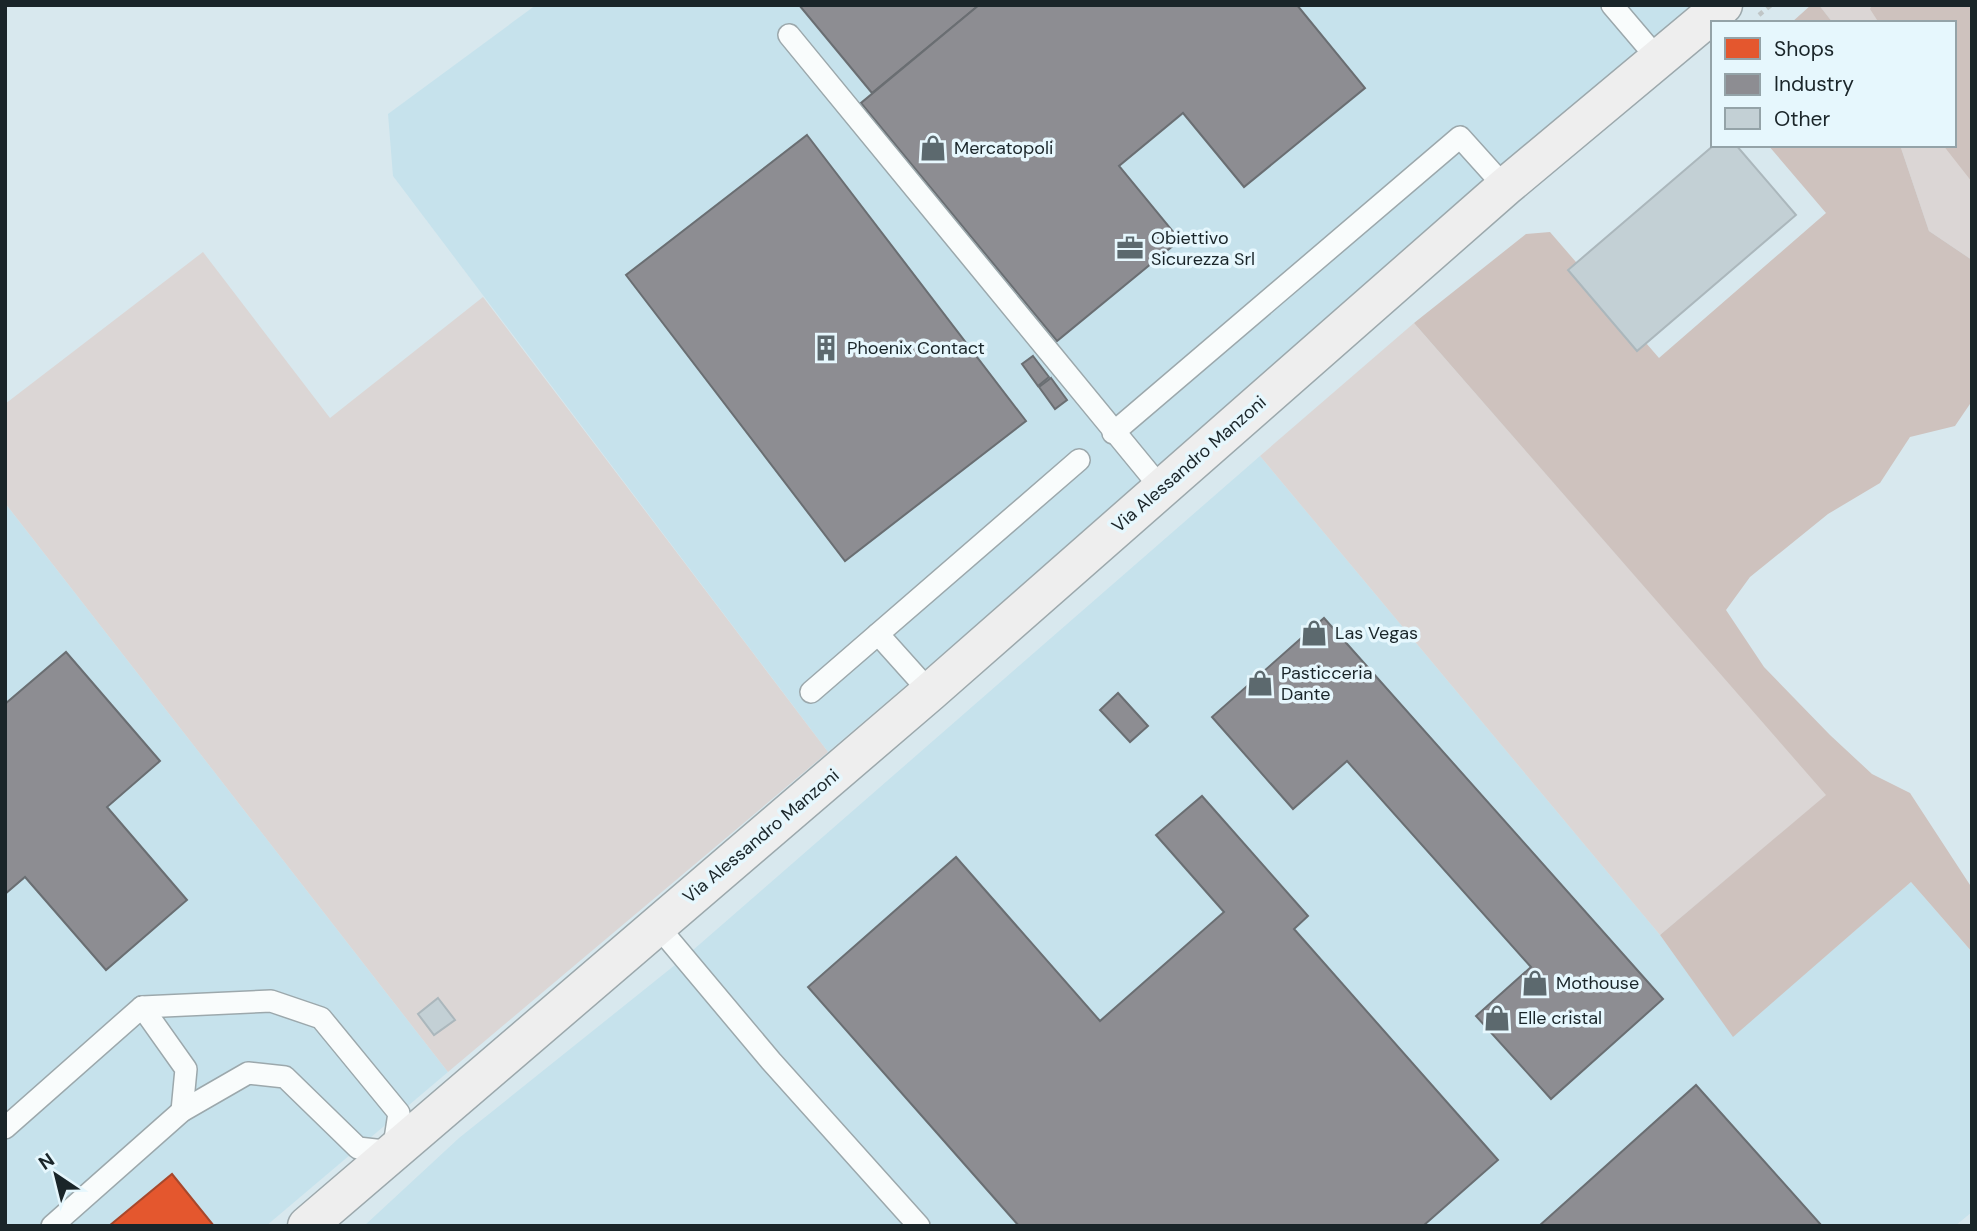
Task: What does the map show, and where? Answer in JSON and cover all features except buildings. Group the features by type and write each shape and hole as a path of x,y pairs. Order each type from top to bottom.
{"main road":[{"name":"Via Alessandro Manzoni","path":"307,1226 656,924 930,692 1505,187 1723,5"}],"lane":[{"path":"1612,5 1658,59"},
{"path":"789,35 1113,433 1161,488"},
{"path":"1113,433 1460,137 1505,187"},
{"path":"811,692 1079,460"},
{"path":"878,635 930,692"},
{"path":"656,924 771,1061 919,1226"},
{"path":"5,1128 142,1007 271,1001 321,1018 399,1113 393,1152 358,1148 285,1077 248,1073 182,1111 52,1226"},
{"path":"142,1007 186,1069 182,1111"}],"shaded area":[{"path":"536,5 1705,5 828,752 393,176 388,114"},
{"path":"1811,5 1819,5 1831,21 1793,21"},
{"path":"1819,5 1972,5 1972,260 1929,231 1901,147 1956,147 1956,21 1831,21"},
{"path":"1872,5 1972,5 1972,182 1945,147 1956,147 1956,21 1878,21 1870,9"},
{"path":"1770,147 1901,147 1929,231 1972,260 1972,401 1955,426 1910,437 1880,483 1828,514 1750,577 1726,610 1764,667 1830,735 1872,774 1910,793 1972,888 1972,952 1911,882 1733,1037 1660,935 1826,795 1414,323 1526,234 1550,232 1659,358 1826,213"},
{"path":"203,252 330,418 483,297 828,752 448,1072 5,503 5,404"},
{"path":"1414,323 1827,795 1660,935 1260,456"},
{"path":"1260,456 1660,935 1733,1036 1911,882 1972,952 1972,1212 1955,1226 364,1226 459,1138 685,957"},
{"path":"5,503 448,1072 266,1226 5,1226"}],"place":[{"name":"Mercatopoli","path":"933,148"},
{"name":"Obiettivo Sicurezza Srl","path":"1130,248"},
{"name":"Phoenix Contact","path":"826,348"},
{"name":"Las Vegas","path":"1314,633"},
{"name":"Pasticceria Dante","path":"1260,683"},
{"name":"Mothouse","path":"1535,983"},
{"name":"Elle cristal","path":"1497,1018"}]}
